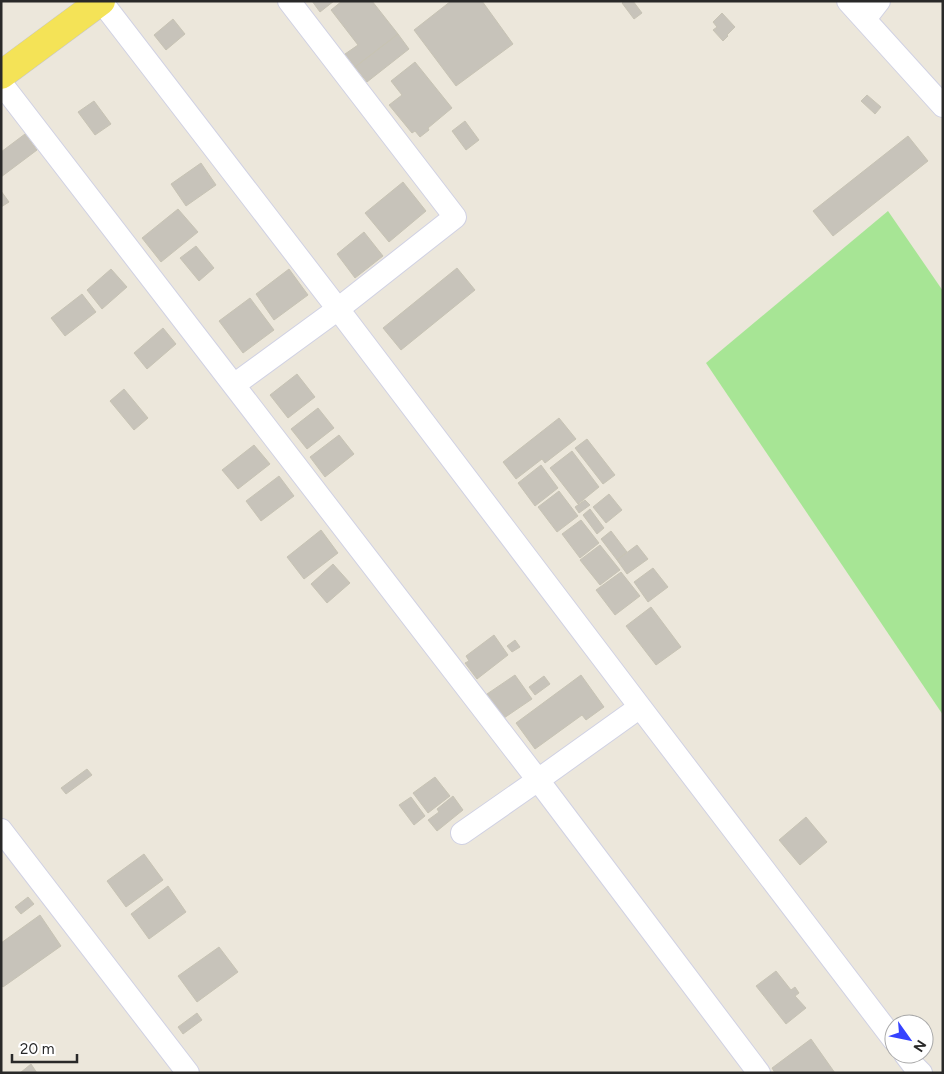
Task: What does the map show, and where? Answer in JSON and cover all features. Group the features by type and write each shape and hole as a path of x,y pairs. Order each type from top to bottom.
{"main road":[{"path":"1,75 101,1"}],"street":[{"path":"101,1 338,309 884,1027"},
{"path":"234,385 338,309 455,217 289,1"},
{"path":"848,1 943,106"},
{"path":"865,19 879,1"},
{"path":"1,83 538,780 759,1073"},
{"path":"462,833 640,707"},
{"path":"1,830 188,1073"}],"green space":[{"path":"888,211 943,291 943,715 706,363"}],"building":[{"path":"312,1 334,1 320,12"},
{"path":"342,1 372,1 398,34 355,67 345,54 358,45 331,10"},
{"path":"451,1 482,1 513,44 456,86 414,30"},
{"path":"624,1 633,1 642,13 634,19 622,3"},
{"path":"722,13 735,27 723,41 713,30 717,27 713,22"},
{"path":"173,19 185,34 166,50 154,35"},
{"path":"398,34 409,49 367,82 355,67"},
{"path":"415,62 452,108 420,137 415,131 412,133 389,105 402,95 391,81"},
{"path":"867,95 881,107 875,114 861,101"},
{"path":"94,101 111,124 95,135 78,112"},
{"path":"465,121 479,140 466,150 452,131"},
{"path":"25,134 37,150 1,177 1,152"},
{"path":"908,136 928,161 833,236 813,211"},
{"path":"201,163 216,185 186,206 171,184"},
{"path":"403,182 426,211 389,242 365,213"},
{"path":"1,191 9,202 1,207"},
{"path":"178,209 198,232 161,262 142,238"},
{"path":"364,232 383,256 355,278 337,254"},
{"path":"196,246 214,268 199,281 180,258"},
{"path":"457,268 475,290 401,350 383,328"},
{"path":"111,269 127,287 102,309 87,290"},
{"path":"289,269 308,295 274,320 256,294"},
{"path":"82,294 96,312 65,336 51,318"},
{"path":"250,298 274,330 243,353 219,321"},
{"path":"163,328 176,344 147,369 134,353"},
{"path":"297,374 315,397 288,418 270,395"},
{"path":"124,389 148,418 134,430 110,401"},
{"path":"318,408 334,428 307,449 291,429"},
{"path":"559,418 576,439 545,463 542,459 516,479 503,462"},
{"path":"339,435 354,454 325,477 310,457"},
{"path":"587,439 615,475 603,484 575,448"},
{"path":"254,445 270,464 238,489 222,470"},
{"path":"572,451 599,487 578,504 550,468"},
{"path":"541,465 558,488 535,506 518,483"},
{"path":"279,476 294,496 261,521 246,501"},
{"path":"559,491 578,516 557,532 538,507"},
{"path":"609,494 622,510 606,523 593,507"},
{"path":"585,500 590,505 579,513 575,507"},
{"path":"590,509 604,528 597,534 583,515"},
{"path":"581,520 599,543 580,558 562,534"},
{"path":"321,530 338,553 304,579 287,557"},
{"path":"611,531 627,552 617,560 601,539"},
{"path":"600,545 620,570 600,585 580,560"},
{"path":"637,545 648,559 627,574 617,560"},
{"path":"333,564 350,583 327,603 311,584"},
{"path":"653,568 668,587 648,602 634,582"},
{"path":"621,572 640,596 615,615 596,590"},
{"path":"651,607 681,647 656,665 626,626"},
{"path":"494,635 508,655 477,679 465,663 469,661 466,656"},
{"path":"515,640 520,647 512,652 507,646"},
{"path":"515,675 532,699 504,718 487,694"},
{"path":"581,675 604,707 586,720 582,715 535,749 516,723"},
{"path":"544,676 550,684 535,695 529,687"},
{"path":"87,769 92,775 66,794 61,788"},
{"path":"435,777 450,796 428,813 413,793"},
{"path":"453,796 463,810 437,831 428,820 439,812 437,809"},
{"path":"411,797 425,816 414,825 399,805"},
{"path":"806,817 827,842 800,865 779,840"},
{"path":"144,854 163,880 126,907 107,881"},
{"path":"168,886 186,912 149,939 131,914"},
{"path":"28,897 34,904 21,914 15,907"},
{"path":"40,915 61,946 3,987 1,985 1,943"},
{"path":"219,947 238,972 197,1002 178,976"},
{"path":"776,971 791,990 795,987 799,993 795,996 806,1008 786,1024 756,986"},
{"path":"197,1013 202,1020 183,1034 178,1027"},
{"path":"811,1039 835,1073 775,1073 772,1068"},
{"path":"31,1064 37,1073 20,1073"}]}
